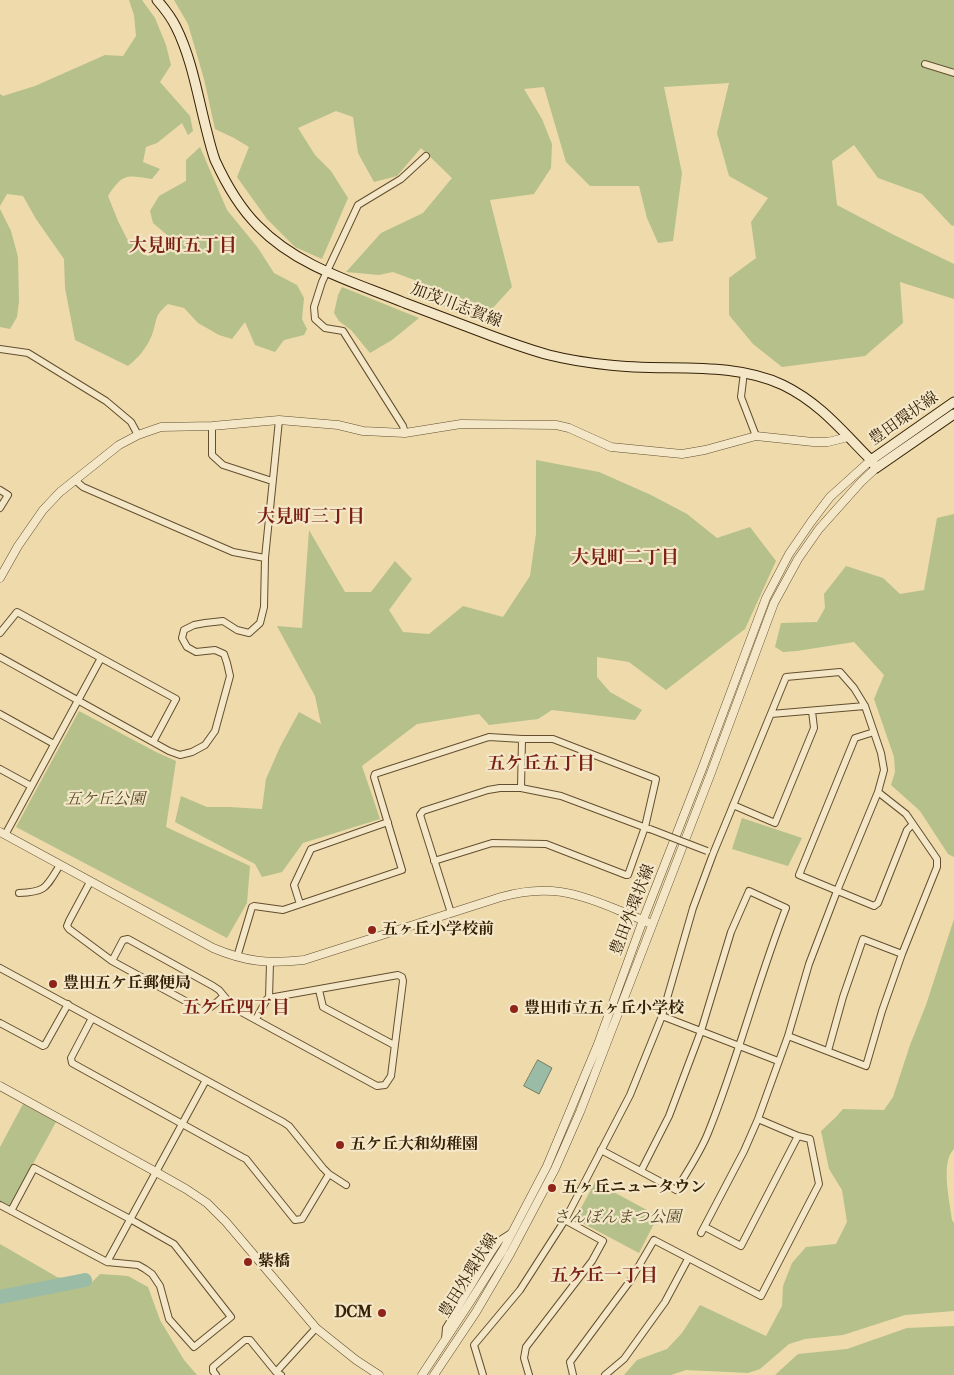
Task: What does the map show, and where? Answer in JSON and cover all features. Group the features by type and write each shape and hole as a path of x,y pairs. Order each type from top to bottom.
{"main road":[{"name":"加茂川志賀線","path":"157,0 176,26 185,48 215,159 234,195 258,226 280,246 298,258 326,272 457,323 548,355 582,362 628,367 712,369 744,372 759,376 805,397 824,412 871,460 876,468"},
{"name":"豊田環状線","path":"871,460 954,402"},
{"name":"豊田環状線","path":"876,468 954,414"}],"street":[{"path":"925,64 954,73"},
{"path":"405,433 403,426 343,331 325,328 315,319 314,307 326,272 358,205 401,179 426,156"},
{"path":"0,349 28,353 106,401 131,422 138,435"},
{"path":"744,372 741,397 756,436"},
{"path":"0,657 169,751 180,755 192,752 205,745 215,731 230,676 224,654 215,650 196,652 187,647 182,638 184,630 194,625 223,621 237,630 249,633 260,623 264,607 265,558 279,420"},
{"path":"0,578 18,546 43,510 60,492 120,445 138,435 161,427 212,426 279,420 338,425 363,432 405,433 461,424 556,425 569,428 611,447 682,454 705,450 756,436 828,442 848,436"},
{"path":"212,426 212,455 223,465 272,481"},
{"name":"豊田外環状線","path":"422,1375 484,1280 547,1166 598,1044 643,920 766,598 789,554 810,522 830,497 871,460"},
{"name":"豊田外環状線","path":"434,1375 476,1312 510,1254 555,1169 580,1112 653,925 774,603 798,560 819,528 876,468"},
{"path":"75,480 83,487 233,552 265,558"},
{"path":"0,490 8,495 0,508"},
{"path":"0,633 17,612 176,700 153,742"},
{"path":"101,658 3,833 213,948 237,957 270,963 304,960 512,894 543,890 566,892 582,896 653,925"},
{"path":"482,1375 474,1345 520,1290 564,1220 630,1095 662,1016 692,908 710,853 733,805 786,677 840,672 854,688 865,706 882,753 884,770 878,792 809,964 788,1036 758,1119 701,1233"},
{"path":"771,714 865,706"},
{"path":"733,805 775,823 814,728 812,711"},
{"path":"0,714 54,744"},
{"path":"874,732 855,738 799,875 874,906 878,903 907,830 913,824"},
{"path":"237,957 252,907 283,910 402,870 374,777 375,774 489,737 552,739 655,778 648,828 628,875 546,844 492,843 434,861"},
{"path":"521,788 522,739"},
{"path":"0,769 31,786"},
{"path":"451,913 420,815 421,812 488,790 521,788 561,796 710,853"},
{"path":"788,1036 866,1066 882,1011 902,954 937,867 937,859 906,814 878,792"},
{"path":"300,904 294,885 311,849 388,822"},
{"path":"19,893 42,890 60,865"},
{"path":"90,882 68,921 69,929 112,961 201,1010 210,1007 224,996"},
{"path":"601,1150 676,1190 707,1135 740,1046 771,946 786,908 749,891 731,932 701,1031 668,1116 641,1171"},
{"path":"112,961 123,940 128,939 213,986 234,1008 377,1086 385,1085 391,1076 402,977 398,975 269,998 256,1019"},
{"path":"828,1051 843,997 863,939 902,954"},
{"path":"269,998 270,963"},
{"path":"0,968 289,1126 329,1174 346,1185"},
{"path":"319,990 323,1007 394,1045"},
{"path":"0,1024 43,1046 68,1004"},
{"path":"662,1016 778,1061"},
{"path":"92,1018 71,1058 72,1063 246,1160 295,1220 302,1219 329,1174"},
{"path":"106,1262 206,1080"},
{"path":"0,1086 156,1172 207,1203 226,1222 316,1328 356,1360 379,1375"},
{"path":"573,1375 570,1362 630,1281 654,1240 761,1296 819,1184 810,1139 798,1136 758,1119"},
{"path":"705,1227 741,1246 798,1136"},
{"path":"0,1205 106,1262 138,1265 152,1274 160,1286 169,1319 194,1347 231,1317 174,1244 34,1168 11,1210"},
{"path":"529,1375 524,1358 526,1347 592,1261 603,1241 564,1220"},
{"path":"605,1375 624,1358 665,1302 688,1259"},
{"path":"216,1375 213,1367 245,1340 250,1340 278,1373 316,1328"}],"green space":[{"path":"129,0 142,0 155,18 166,45 171,65 160,82 190,116 193,131 188,135 182,123 157,143 146,147 143,162 160,169 152,179 126,177 113,189 108,196 118,221 127,239 144,250 168,245 166,234 153,223 150,211 159,196 186,181 186,160 200,147 227,210 258,248 274,273 297,285 304,298 302,319 307,329 304,335 284,340 275,352 255,345 245,322 232,339 219,335 198,323 184,308 168,304 158,315 152,335 145,349 128,366 75,340 65,288 64,259 36,219 23,196 7,194 0,206 0,94 3,96 35,86 105,55 123,56 136,36 134,15"},
{"path":"174,0 954,0 954,226 922,194 878,178 854,145 832,161 837,205 954,264 954,299 900,282 903,323 865,356 782,367 753,344 729,315 729,278 756,258 751,222 768,198 729,176 717,133 729,83 664,87 682,173 673,241 658,243 647,218 639,186 590,186 566,162 544,87 524,89 542,119 552,144 551,168 534,194 490,200 512,287 491,310 465,317 433,301 417,281 393,272 379,275 346,272 381,233 423,213 452,178 421,148 397,176 374,182 358,153 353,117 336,111 298,128 315,155 331,171 348,198 322,259 295,247 267,219 237,177 249,147 215,129 204,79 188,24"},
{"path":"0,209 11,231 18,257 19,301 17,317 10,329 0,327"},
{"path":"342,287 419,318 392,340 370,353 351,330 339,321 334,313"},
{"path":"536,460 599,472 651,495 687,514 717,538 750,527 776,561 745,629 666,690 629,662 597,657 597,677 610,692 642,710 635,720 552,710 538,719 489,725 479,714 417,724 362,766 380,819 303,843 282,872 262,877 255,864 175,822 181,796 207,807 262,809 266,779 280,747 299,712 321,724 315,696 277,626 302,628 309,530 345,592 371,592 395,561 412,579 389,610 403,632 429,634 463,606 503,617 530,576 536,534"},
{"path":"954,514 954,857 948,854 920,811 891,785 895,772 894,757 874,699 884,675 854,642 783,652 775,647 781,623 817,622 825,608 824,594 846,566 883,578 900,594 924,590 937,518"},
{"name":"五ケ丘公園","path":"79,711 176,761 166,827 250,866 247,903 227,938 16,827"},
{"path":"742,818 802,838 788,866 732,849"},
{"path":"954,919 954,1149 948,1163 947,1183 954,1223 954,1311 905,1315 843,1335 805,1339 789,1344 760,1369 748,1373 686,1370 671,1375 624,1375 637,1360 667,1349 682,1333 700,1305 766,1336 782,1306 783,1286 792,1263 806,1247 836,1244 847,1222 842,1190 829,1169 821,1131 843,1109 884,1110 893,1097"},
{"path":"23,1104 56,1122 10,1206 0,1201 0,1147"},
{"name":"さんぼんまつ公園","path":"595,1182 658,1216 639,1253 575,1219"},
{"path":"0,1244 57,1277 92,1282 100,1274 128,1276 148,1287 160,1320 184,1360 197,1375 0,1375"},
{"path":"954,1326 954,1375 775,1375 798,1354 847,1349 907,1328"}],"shaded area":[{"path":"538,1060 552,1068 539,1094 524,1086"}],"waterway":[{"path":"0,1297 85,1280"}],"place":[{"name":"五ヶ丘小学校前","path":"372,930"},
{"name":"豊田五ケ丘郵便局","path":"53,984"},
{"name":"豊田市立五ヶ丘小学校","path":"514,1009"},
{"name":"五ケ丘大和幼稚園","path":"340,1145"},
{"name":"五ヶ丘ニュータウン","path":"552,1188"},
{"name":"紫橋","path":"248,1262"},
{"name":"DCM","path":"382,1313"}],"district":[{"name":"大見町五丁目","path":"183,247"},
{"name":"大見町三丁目","path":"311,518"},
{"name":"大見町二丁目","path":"625,559"},
{"name":"五ケ丘五丁目","path":"541,765"},
{"name":"五ケ丘四丁目","path":"236,1009"},
{"name":"五ケ丘一丁目","path":"604,1277"}]}
